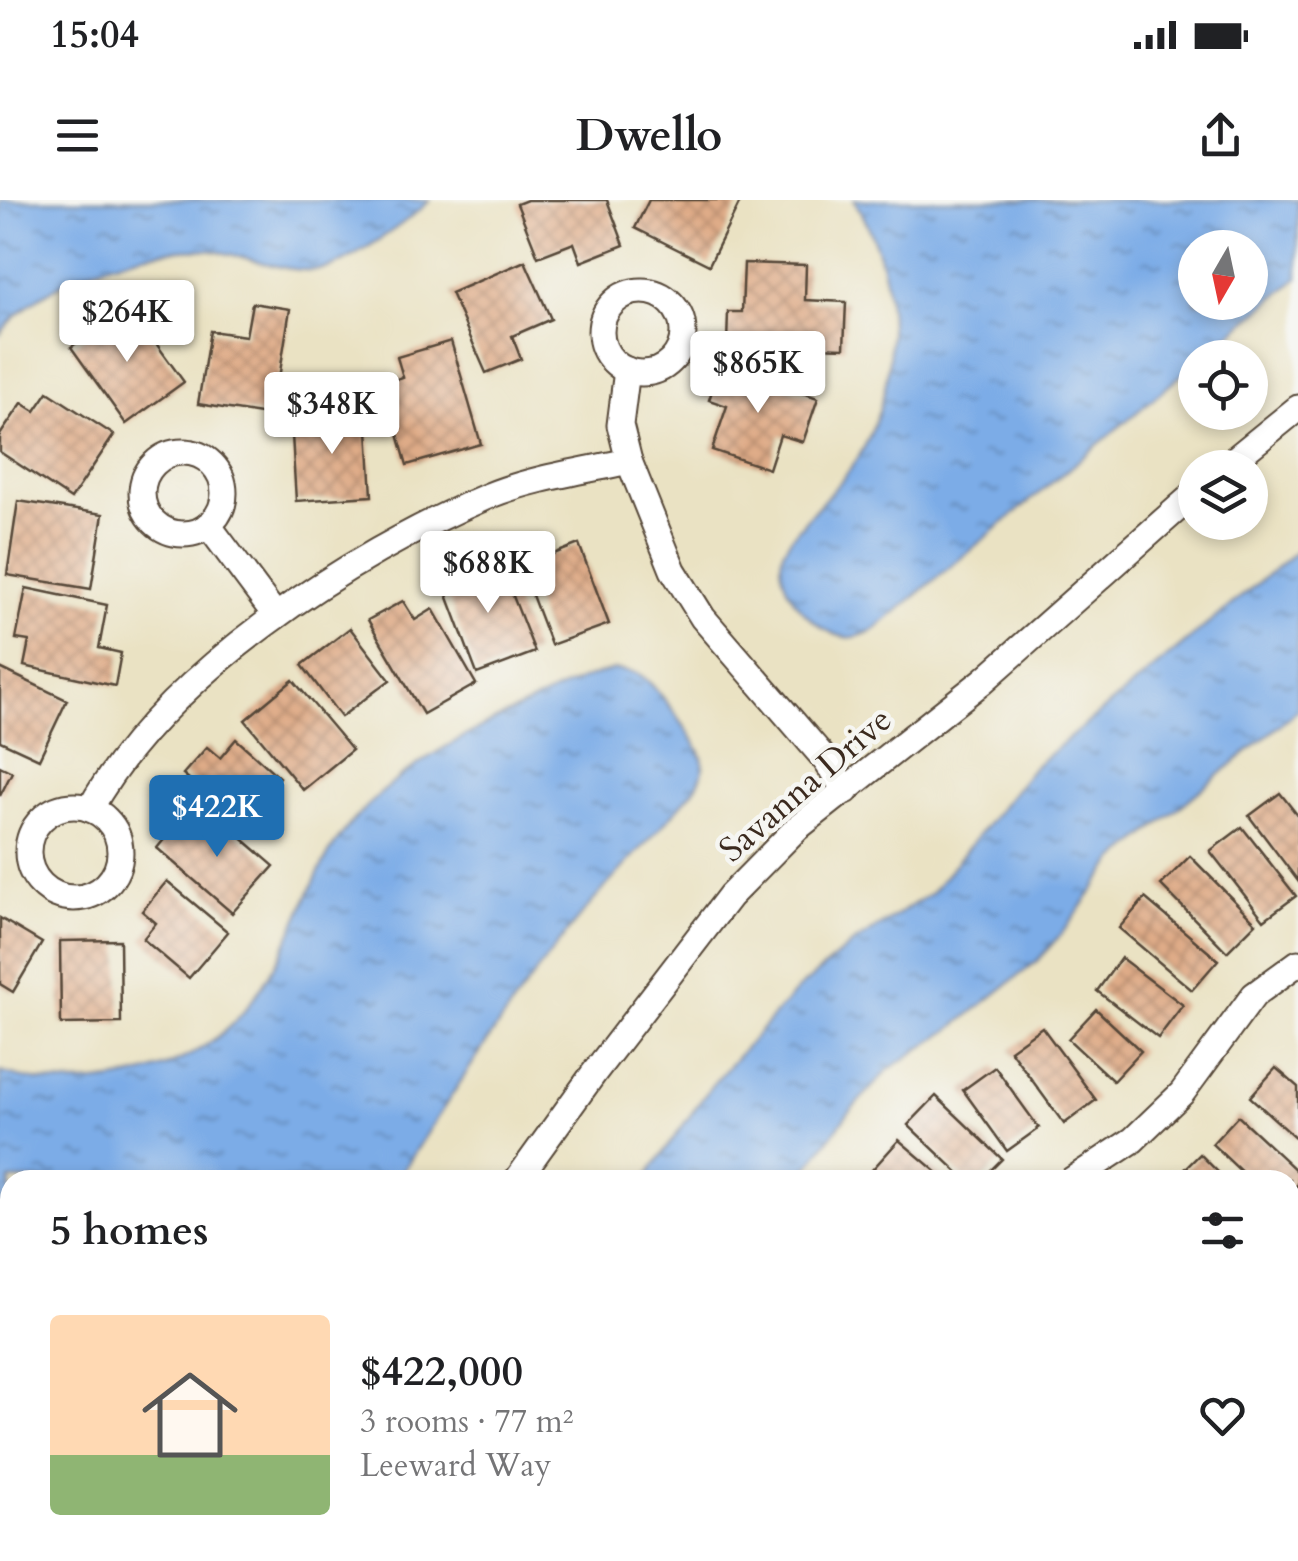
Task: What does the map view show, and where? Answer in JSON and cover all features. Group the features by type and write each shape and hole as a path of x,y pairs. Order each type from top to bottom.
{"street":[{"path":"628,370 620,425 673,570 703,618 824,758 846,790"},
{"path":"1246,450 1298,408"},
{"path":"90,809 102,786 162,714 276,616 399,540 490,495 630,461"},
{"name":"Savanna Drive","path":"524,1170 730,896 797,828 983,681 1178,508"},
{"path":"208,525 276,616"},
{"path":"1087,1170 1133,1140 1182,1094 1254,995 1298,962"}],"water":[{"path":"0,200 430,200 381,238 328,268 286,268 214,251 158,252 97,268 68,281 41,296 0,334"},
{"path":"854,200 1298,200 1298,278 1268,303 1268,230 1178,230 1178,320 1247,320 1223,340 1178,340 1178,378 874,630 849,637 833,633 808,617 789,592 781,565 787,544 846,475 865,446 879,412 890,339 882,264"},
{"path":"1298,550 1298,710 1114,861 1068,926 1037,961 951,1029 889,1069 849,1112 806,1170 651,1170 712,1085 797,990 852,944 931,893 1034,767"},
{"path":"615,670 645,679 686,729 703,762 701,776 691,793 595,899 541,966 404,1170 0,1170 0,1072 59,1082 120,1079 179,1060 205,1046 236,1020 256,995 278,960 330,851 381,793 429,757 483,727 595,675"}],"building":[{"path":"527,200 607,200 624,245 581,262 574,243 538,257 517,204"},
{"path":"649,200 741,200 709,265 635,228"},
{"path":"525,261 551,319 512,336 521,359 486,373 451,293"},
{"path":"744,263 806,265 805,300 846,302 844,348 727,344 728,312 742,312"},
{"path":"252,303 290,309 273,416 198,404 210,331 246,336"},
{"path":"129,306 184,382 126,424 71,347"},
{"path":"451,341 481,444 407,465 383,383 403,377 397,357"},
{"path":"720,366 818,398 803,442 780,435 769,469 712,450 727,406 709,400"},
{"path":"48,392 114,435 71,499 0,452 0,435 22,403 35,411"},
{"path":"367,413 372,496 296,501 291,418"},
{"path":"18,501 103,514 91,589 7,575"},
{"path":"544,536 551,555 579,544 609,624 551,645 514,548"},
{"path":"498,558 535,652 477,674 441,579"},
{"path":"26,588 107,605 99,648 121,653 115,686 24,666 29,641 16,639"},
{"path":"403,601 415,620 433,609 476,684 423,714 368,620"},
{"path":"350,628 390,680 341,717 302,665"},
{"path":"0,668 67,700 39,759 0,741"},
{"path":"293,680 352,750 303,790 245,720"},
{"path":"236,739 279,777 240,822 183,774 207,747 220,758"},
{"path":"0,766 12,772 0,796"},
{"path":"1280,793 1298,816 1298,881 1249,816"},
{"path":"210,811 274,866 232,913 157,848 181,819 194,830"},
{"path":"1242,827 1296,896 1264,920 1210,851"},
{"path":"1190,856 1256,923 1227,952 1161,885"},
{"path":"167,881 228,932 189,978 143,939 156,923 142,911"},
{"path":"1145,898 1218,960 1192,990 1119,928"},
{"path":"0,918 42,943 13,992 0,984"},
{"path":"120,940 121,1023 61,1024 60,941"},
{"path":"1121,958 1183,1005 1158,1038 1097,991"},
{"path":"1096,1009 1141,1051 1113,1081 1068,1039"},
{"path":"1042,1027 1096,1100 1064,1124 1010,1050"},
{"path":"995,1067 1039,1128 1007,1151 963,1090"},
{"path":"1276,1068 1298,1087 1298,1140 1250,1097"},
{"path":"936,1096 1002,1159 991,1170 955,1170 908,1125"},
{"path":"1238,1116 1296,1170 1239,1170 1212,1144"},
{"path":"899,1140 934,1170 872,1170"},
{"path":"1200,1154 1216,1170 1184,1170"}]}
